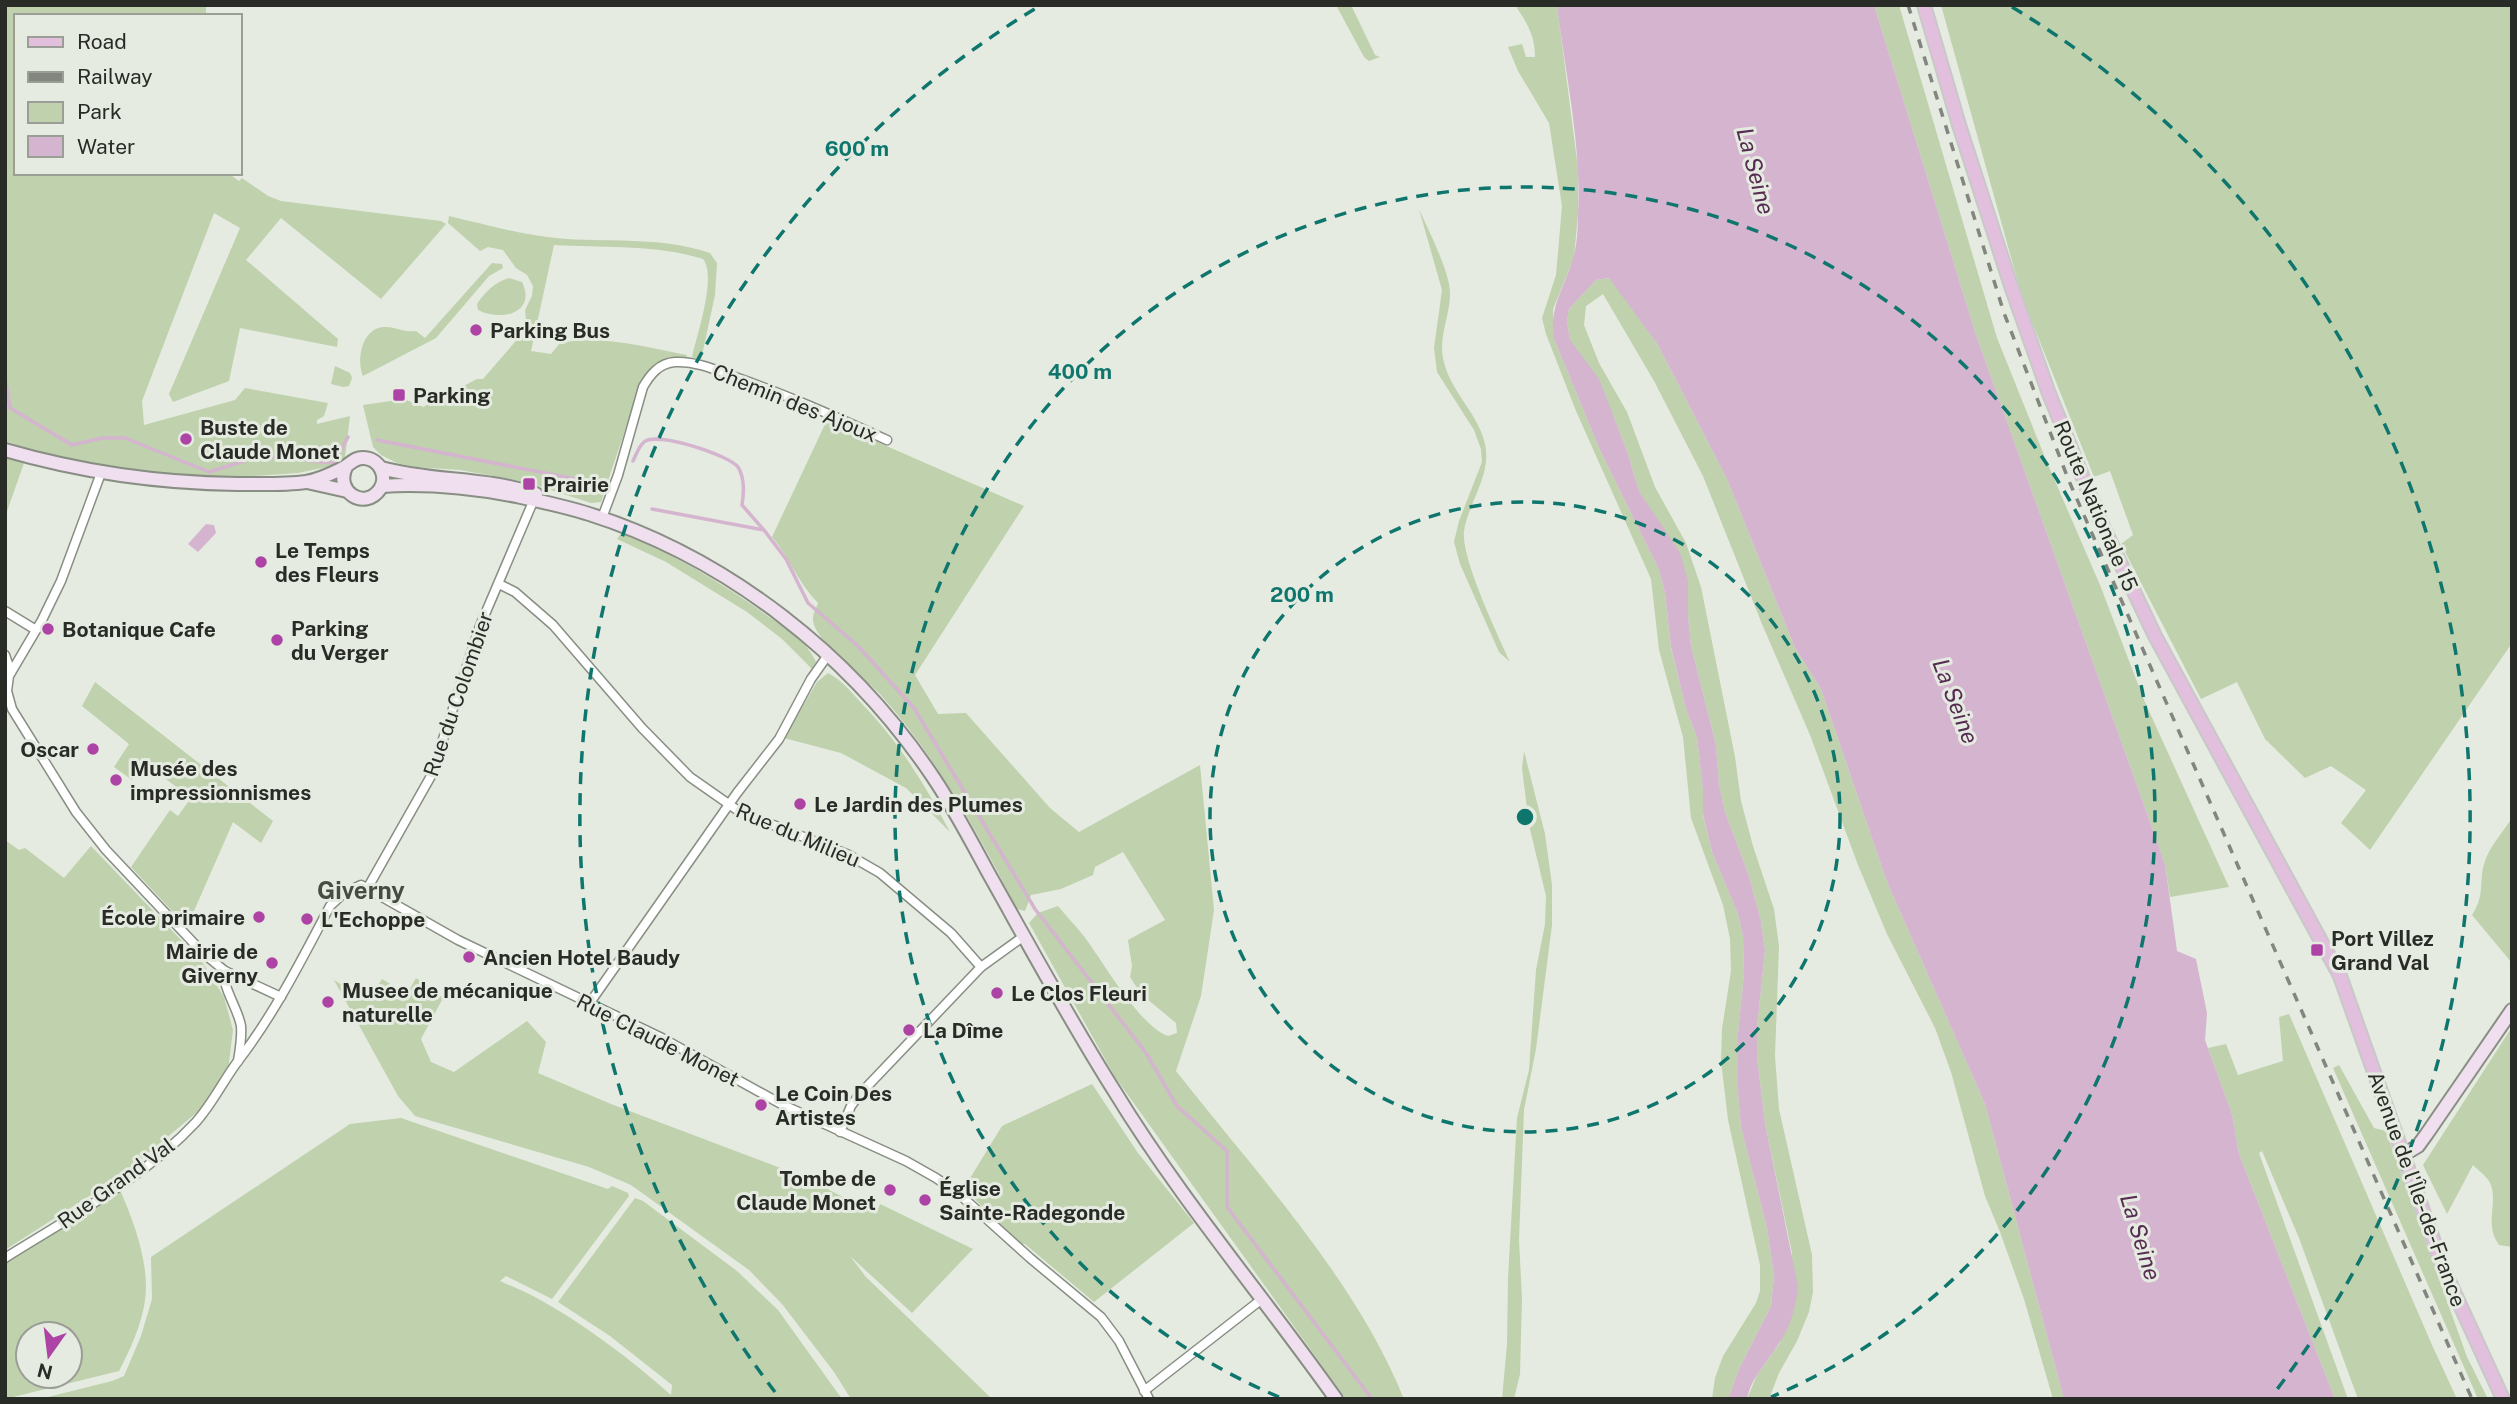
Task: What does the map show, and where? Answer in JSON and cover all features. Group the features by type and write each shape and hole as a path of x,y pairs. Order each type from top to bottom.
{"main road":[{"name":"Route Nationale 15","path":"1924,5 2011,286 2048,391 2099,518 2155,636 2340,976"},
{"path":"5,450 100,473 196,483 307,482 347,491 359,498 366,498 378,492 384,477 377,463 364,458 307,482"},
{"path":"346,467 343,479 347,491"},
{"path":"381,468 409,475 495,483 602,518 660,542 731,582 793,625 828,655 885,714 927,768 1134,1123 1177,1186 1336,1399"},
{"path":"382,486 448,487 536,497"},
{"name":"Avenue de l'Île-de-France","path":"2340,976 2451,1288 2503,1399"},
{"path":"2403,1155 2418,1146 2427,1135 2512,1010"}],"street":[{"name":"Chemin des Ajoux","path":"602,518 618,475 643,387 650,374 662,365 673,362 696,363 769,388 887,439"},
{"path":"100,473 65,570 36,630 10,671 7,686 12,709 90,831 203,953 225,971 281,998"},
{"name":"Rue du Colombier","path":"367,888 431,776 480,626 536,497"},
{"name":"Rue du Milieu","path":"499,584 515,592 553,625 673,761 729,806 750,817 847,854 880,873 951,933 981,967"},
{"path":"5,611 36,630"},
{"path":"5,655 10,671"},
{"path":"589,1004 779,739 810,679 828,655"},
{"name":"Rue Grand Val","path":"5,1258 113,1190 163,1153 196,1122 220,1091 281,998 335,900 360,885 367,888"},
{"name":"Rue Claude Monet","path":"367,888 458,940 662,1038 783,1105 906,1161 947,1185 1101,1317 1119,1342 1146,1395"},
{"path":"840,1132 851,1105 936,1011 981,967 1024,936"},
{"path":"225,971 223,980 241,1026 238,1060"},
{"path":"1146,1395 1262,1299"}],"green space":[{"path":"5,5 206,5 206,14 14,14 14,175 231,175 239,181 242,178 268,196 281,201 441,221 446,224 381,299 281,218 246,260 338,339 337,347 240,328 229,381 173,402 169,394 240,228 214,213 142,401 144,425 235,400 245,388 328,403 324,416 317,420 317,424 350,416 345,457 336,465 298,473 239,477 145,474 42,453 5,441"},
{"path":"1336,5 1351,5 1375,55 1380,57 1369,61 1364,57"},
{"path":"1515,5 1557,5 1578,168 1574,258 1553,309 1554,339 1600,450 1659,570 1665,593 1671,648 1686,709 1697,737 1703,815 1712,852 1738,914 1743,936 1744,974 1738,1033 1741,1127 1767,1228 1774,1275 1771,1306 1740,1367 1728,1399 1712,1399 1715,1378 1723,1356 1756,1303 1760,1291 1760,1265 1728,1120 1721,1061 1722,1029 1731,971 1730,939 1723,905 1691,818 1683,737 1659,650 1651,579 1576,411 1542,318 1556,275 1562,206 1549,123 1518,71 1508,47 1522,44 1526,57 1535,57 1534,42"},
{"path":"1874,5 1899,5 1997,338 2100,585 2144,700 2229,887 2170,897 2165,864 1976,335"},
{"path":"1941,5 2512,5 2512,643 2370,850 2341,823 2366,790 2331,766 2305,778 2265,739 2237,682 2201,699 2121,544 2133,535 2110,471 2094,477 2022,297"},
{"path":"1419,209 1449,284 1442,349 1446,370 1476,422 1485,444 1485,467 1464,531 1468,559 1481,597 1510,662 1499,652 1460,564 1454,542 1459,521 1482,462 1481,449 1474,430 1437,372 1434,348 1442,290"},
{"path":"449,216 551,238 674,244 710,253 717,263 715,295 701,360 692,357 707,292 707,267 703,259 648,249 554,245 531,351 551,354 560,343 593,340 687,355 686,360 660,364 641,382 601,502 591,503 526,482 460,470 397,463 381,455 373,447 363,405 404,399 423,407 477,379 483,379 527,328 525,310 532,296 533,286 527,275 516,268 503,250 488,247 480,251 448,223"},
{"path":"492,263 502,264 503,268 489,276 436,338 363,376 361,353 370,333 388,327 416,331 425,338"},
{"path":"509,278 522,282 525,301 521,308 506,315 487,314 478,310 477,304 487,292"},
{"path":"1610,278 1658,345 1727,479 1795,648 1821,689 1887,882 1985,1104 2064,1399 2053,1399 2024,1299 1985,1196 1951,1072 1935,1028 1887,934 1858,865 1810,735 1703,476 1654,381 1603,294 1586,306 1584,325 1599,363 1627,412 1655,487 1686,543 1701,587 1735,757 1741,801 1774,909 1779,946 1775,1056 1779,1109 1812,1255 1813,1292 1809,1312 1769,1399 1747,1399 1757,1375 1780,1343 1792,1253 1765,1123 1757,1057 1757,1028 1765,951 1761,921 1749,876 1725,812 1719,785 1716,745 1691,646 1688,615 1656,518 1639,491 1613,415 1583,359 1570,341 1567,321 1569,309 1596,280"},
{"path":"335,366 350,373 352,378 349,386 331,384"},
{"path":"827,420 1024,506 915,675 938,714 966,713 1050,808 1079,832 1200,765 1214,910 1201,996 1176,1071 1302,1228 1331,1269 1359,1311 1404,1399 1346,1399 1115,1077 1029,923 1038,913 1058,906 1083,935 1145,1020 1168,1036 1177,1033 1176,1023 1141,994 1130,977 1132,966 1128,940 1165,920 1123,852 1095,867 1093,875 1061,889 1031,895 1025,911 1017,909 971,824 919,743 879,693 820,636 813,616 818,603 772,537"},
{"path":"5,457 24,463 5,517"},
{"path":"623,531 698,571 782,626 802,642 812,655 816,662 812,669 782,639 747,612 666,562 617,539"},
{"path":"828,673 848,688 890,736 922,782 950,832 906,788 841,753 784,738 817,682"},
{"path":"95,682 273,821 261,843 233,822 187,927 131,867 170,810 178,816 191,798 146,764 132,780 114,767 129,744 82,706"},
{"path":"1524,751 1545,834 1552,885 1552,925 1536,1049 1524,1110 1519,1240 1522,1299 1520,1374 1514,1399 1502,1399 1517,1118 1529,1070 1536,970 1545,924 1546,896 1529,825 1522,768"},
{"path":"2512,818 2512,963 2472,915 2479,901 2487,855"},
{"path":"5,840 19,850 25,848 64,878 91,846 203,963 224,997 233,1030 228,1070 208,1103 122,1175 5,1250"},
{"path":"416,978 443,998 421,1039 431,1062 454,1072 527,1021 546,1042 538,1073 611,1104 804,1177 876,1214 880,1204 973,1249 912,1313 850,1256 866,1277 992,1399 851,1399 834,1372 782,1304 749,1270 631,1185 589,1167 415,1116 398,1096 334,980 368,1001 382,979 407,994"},
{"path":"2289,1014 2457,1399 2358,1399 2299,1238 2262,1151 2259,1153 2348,1399 2335,1399 2239,1154 2232,1114 2208,1048 2226,1044 2238,1075 2283,1061 2279,1017"},
{"path":"2512,1027 2512,1247 2499,1245 2494,1237 2492,1188 2489,1181 2473,1165 2447,1214 2423,1165"},
{"path":"2339,1065 2374,1128 2386,1131 2467,1357 2488,1399 2478,1399 2333,1068"},
{"path":"1092,1084 1138,1153 1194,1223 1094,1302 1025,1244 1019,1244 964,1188 1002,1126"},
{"path":"401,1118 608,1189 612,1186 628,1193 629,1196 552,1299 506,1276 500,1281 553,1307 588,1330 671,1395 672,1385 610,1336 558,1302 635,1198 643,1201 737,1271 778,1310 842,1399 40,1399 84,1390 124,1376 141,1336 152,1299 151,1257 350,1124"},
{"path":"120,1190 140,1244 146,1287 138,1327 119,1371 84,1380 84,1320 14,1320 14,1390 42,1390 5,1399 5,1261"}],"water":[{"name":"La Seine","path":"1557,5 1874,5 1976,335 2165,864 2177,951 2196,959 2207,1013 2205,1040 2232,1114 2239,1154 2335,1399 2064,1399 1985,1104 1887,882 1821,689 1795,648 1727,479 1658,345 1609,278 1596,280 1569,309 1567,321 1570,340 1599,379 1626,448 1639,491 1680,553 1688,581 1691,646 1716,745 1719,785 1725,812 1749,876 1761,921 1765,951 1757,1028 1757,1057 1765,1123 1798,1287 1786,1332 1756,1377 1747,1399 1728,1399 1740,1367 1771,1306 1774,1275 1767,1228 1741,1127 1738,1033 1744,974 1743,936 1738,914 1712,852 1703,814 1697,737 1686,709 1671,647 1665,593 1659,570 1600,450 1554,339 1555,308 1576,245 1579,189 1575,136"},
{"path":"206,524 214,525 216,533 198,552 188,544"}],"waterway":[{"path":"5,376 10,408 72,445 102,438 125,438 209,472 261,456 334,463 348,437"},
{"path":"633,461 642,444 651,439 677,442 721,456 738,467 742,476 742,505 763,529"},
{"path":"377,440 601,484"},
{"path":"652,509 764,530 786,559 808,603 858,646 914,708 1035,909 1146,1053 1177,1106 1227,1151 1227,1207 1372,1399"}],"railway":[{"path":"1908,5 2004,313 2069,481 2472,1399"}],"place":[{"name":"Parking Bus","path":"476,330"},
{"name":"Parking","path":"399,395"},
{"name":"Buste de Claude Monet","path":"186,439"},
{"name":"Prairie","path":"529,484"},
{"name":"Le Temps des Fleurs","path":"261,562"},
{"name":"Botanique Cafe","path":"48,629"},
{"name":"Parking du Verger","path":"277,640"},
{"name":"Oscar","path":"93,749"},
{"name":"Musée des impressionnismes","path":"116,780"},
{"name":"Le Jardin des Plumes","path":"800,804"},
{"name":"École primaire","path":"259,917"},
{"name":"L'Echoppe","path":"307,919"},
{"name":"Port Villez Grand Val","path":"2317,950"},
{"name":"Ancien Hotel Baudy","path":"469,957"},
{"name":"Mairie de Giverny","path":"272,963"},
{"name":"Le Clos Fleuri","path":"997,993"},
{"name":"Musee de mécanique naturelle","path":"328,1002"},
{"name":"La Dîme","path":"909,1030"},
{"name":"Le Coin Des Artistes","path":"761,1105"},
{"name":"Tombe de Claude Monet","path":"890,1190"},
{"name":"Église Sainte-Radegonde","path":"925,1200"}],"district":[{"name":"Giverny","path":"361,890"}]}
